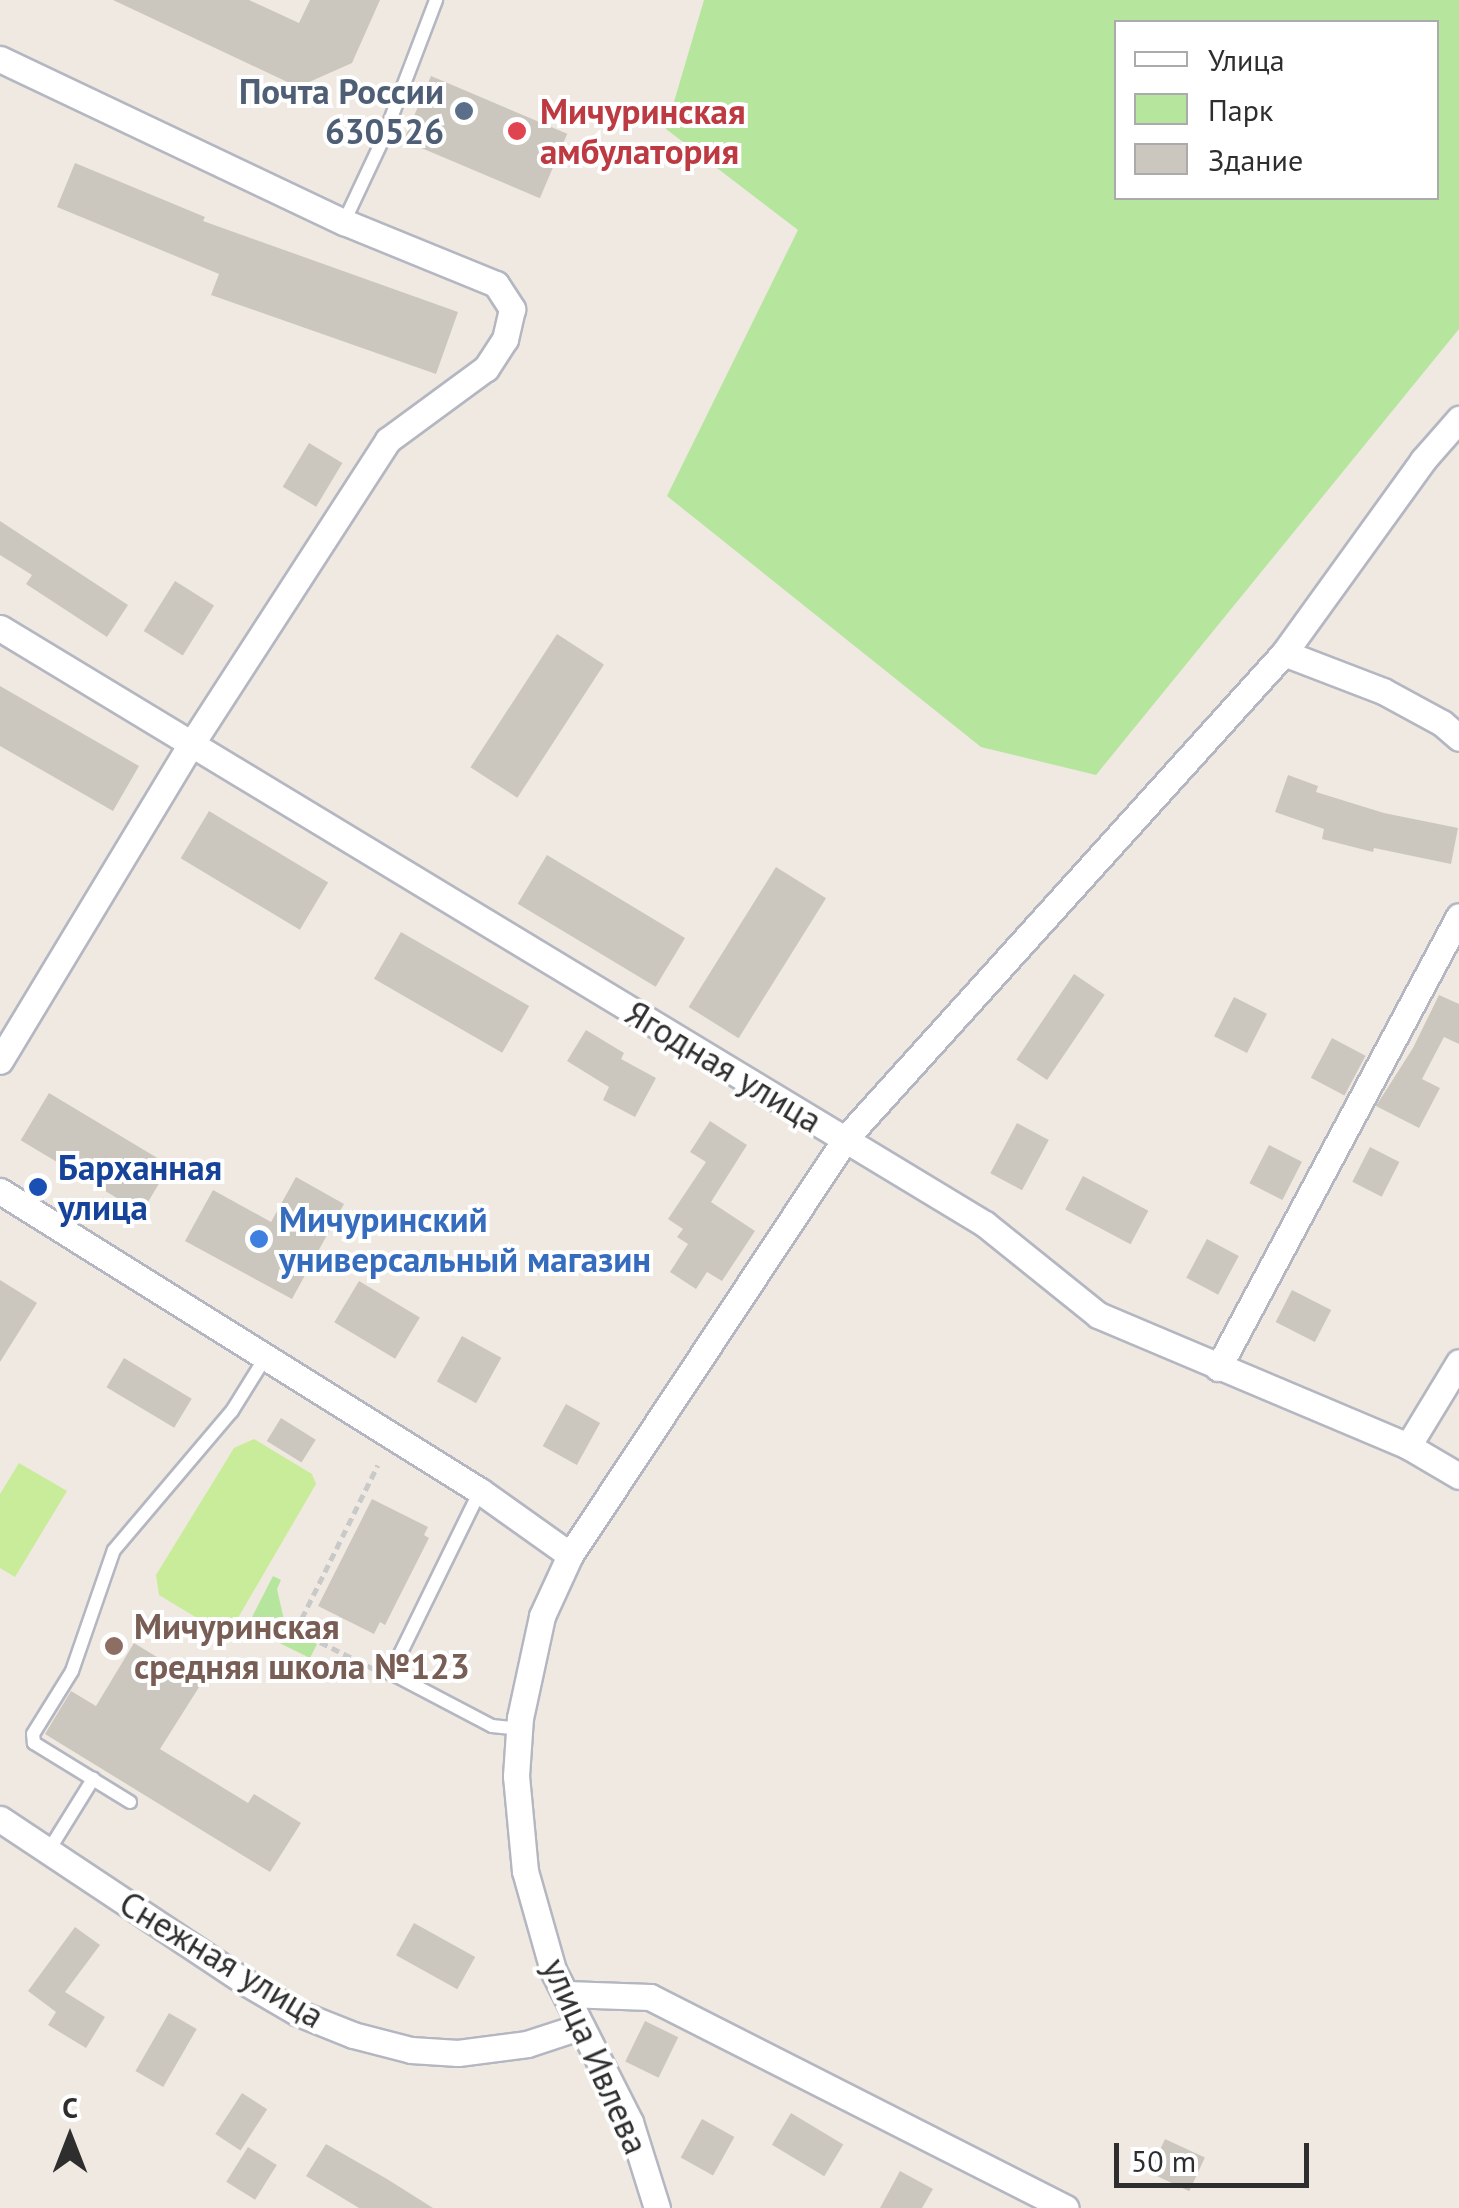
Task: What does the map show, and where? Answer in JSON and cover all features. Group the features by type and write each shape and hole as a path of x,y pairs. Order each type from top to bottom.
{"street":[{"path":"0,59 344,222 496,284 512,309 505,339 486,368 388,440 191,744 0,1061"},
{"name":"улица Ивлева","path":"657,2208 630,2122 553,1970 526,1871 516,1776 519,1728 542,1616 570,1555 845,1139 1284,653 1422,460 1459,419"},
{"name":"Ягодная улица","path":"0,628 985,1224 1098,1316 1408,1446 1459,1476"},
{"path":"1284,653 1383,691 1442,722 1459,738"},
{"path":"1218,1368 1459,916"},
{"path":"0,1191 480,1491 570,1555"},
{"path":"1408,1446 1459,1362"},
{"name":"Снежная улица","path":"0,1819 245,1982 298,2014 353,2035 412,2050 458,2053 527,2044 579,2027"},
{"path":"566,1994 650,1997 1066,2208"}],"lane":[{"path":"344,222 383,138 436,0"},
{"path":"130,1802 34,1744 32,1734 72,1670 114,1550 232,1411 265,1358"},
{"path":"480,1491 391,1673 492,1726 519,1728"},
{"path":"49,1850 93,1779"}],"path":[{"path":"378,1465 296,1630 374,1669 391,1673"}],"green space":[{"path":"704,0 1459,0 1459,329 1096,775 981,747 667,496 798,230 666,129"},
{"path":"254,1439 312,1474 316,1484 235,1623 217,1630 159,1595 156,1575 234,1448"},
{"path":"19,1463 67,1491 15,1577 0,1568 0,1494"},
{"path":"273,1576 281,1580 277,1589 286,1629 317,1644 310,1658 247,1627"}],"building":[{"path":"113,0 249,0 299,23 310,0 380,0 352,63 298,87"},
{"path":"431,76 567,134 540,198 404,140"},
{"path":"75,163 205,217 203,221 458,312 436,374 211,295 219,274 57,207"},
{"path":"309,443 342,463 316,507 283,487"},
{"path":"0,521 128,605 107,637 26,584 32,575 0,555"},
{"path":"175,581 214,605 183,655 144,631"},
{"path":"557,634 604,664 517,798 470,767"},
{"path":"0,686 139,766 113,811 0,746"},
{"path":"1288,775 1318,786 1316,792 1384,813 1458,828 1451,864 1374,848 1373,852 1322,839 1324,829 1275,812"},
{"path":"209,811 328,883 300,930 181,858"},
{"path":"547,855 685,938 656,987 518,904"},
{"path":"776,867 826,898 739,1038 689,1007"},
{"path":"401,932 529,1006 502,1053 374,979"},
{"path":"1074,974 1105,995 1047,1080 1016,1059"},
{"path":"1439,995 1459,1004 1459,1044 1444,1037 1422,1079 1440,1088 1419,1128 1376,1106 1413,1048"},
{"path":"1234,997 1267,1014 1247,1053 1214,1036"},
{"path":"586,1030 624,1053 621,1059 656,1078 635,1117 603,1100 609,1087 567,1061"},
{"path":"1332,1038 1366,1056 1344,1096 1311,1078"},
{"path":"49,1093 170,1166 142,1213 21,1140"},
{"path":"710,1121 747,1145 711,1202 755,1231 722,1281 707,1272 696,1289 670,1272 688,1244 677,1237 683,1229 668,1219 706,1162 690,1152"},
{"path":"1017,1123 1049,1140 1022,1190 990,1173"},
{"path":"1269,1145 1302,1162 1282,1200 1249,1183"},
{"path":"1370,1147 1399,1162 1382,1197 1352,1182"},
{"path":"1083,1176 1148,1211 1130,1244 1065,1210"},
{"path":"296,1177 344,1204 292,1299 185,1241 213,1190 271,1222"},
{"path":"1207,1239 1239,1256 1218,1295 1186,1278"},
{"path":"0,1280 37,1303 0,1362"},
{"path":"359,1281 420,1318 395,1359 334,1322"},
{"path":"1292,1290 1331,1310 1315,1342 1276,1322"},
{"path":"462,1336 501,1358 476,1403 437,1381"},
{"path":"124,1358 192,1399 174,1428 106,1387"},
{"path":"566,1404 600,1423 577,1465 543,1446"},
{"path":"281,1418 316,1440 301,1463 267,1441"},
{"path":"372,1499 428,1527 424,1535 429,1538 385,1625 380,1622 374,1634 318,1606"},
{"path":"134,1643 201,1684 160,1749 248,1803 254,1794 301,1823 270,1872 45,1734 71,1691 96,1706"},
{"path":"414,1923 475,1957 457,1989 396,1955"},
{"path":"75,1927 100,1945 65,1992 105,2017 86,2048 48,2025 56,2012 28,1991"},
{"path":"169,2013 197,2029 163,2087 136,2071"},
{"path":"645,2021 678,2037 659,2078 625,2061"},
{"path":"242,2093 267,2109 240,2150 215,2134"},
{"path":"791,2113 843,2144 824,2176 772,2145"},
{"path":"702,2119 734,2137 713,2175 681,2157"},
{"path":"1165,2139 1205,2158 1189,2191 1149,2173"},
{"path":"326,2144 433,2208 359,2208 306,2176"},
{"path":"248,2147 277,2165 255,2200 226,2182"},
{"path":"900,2171 933,2189 922,2208 880,2208"}],"place":[{"name":"Почта России 630526","path":"464,111"},
{"name":"Мичуринская амбулатория","path":"517,131"},
{"name":"Барханная улица","path":"38,1187"},
{"name":"Мичуринский универсальный магазин","path":"259,1239"},
{"name":"Мичуринская средняя школа №123","path":"114,1646"}]}
